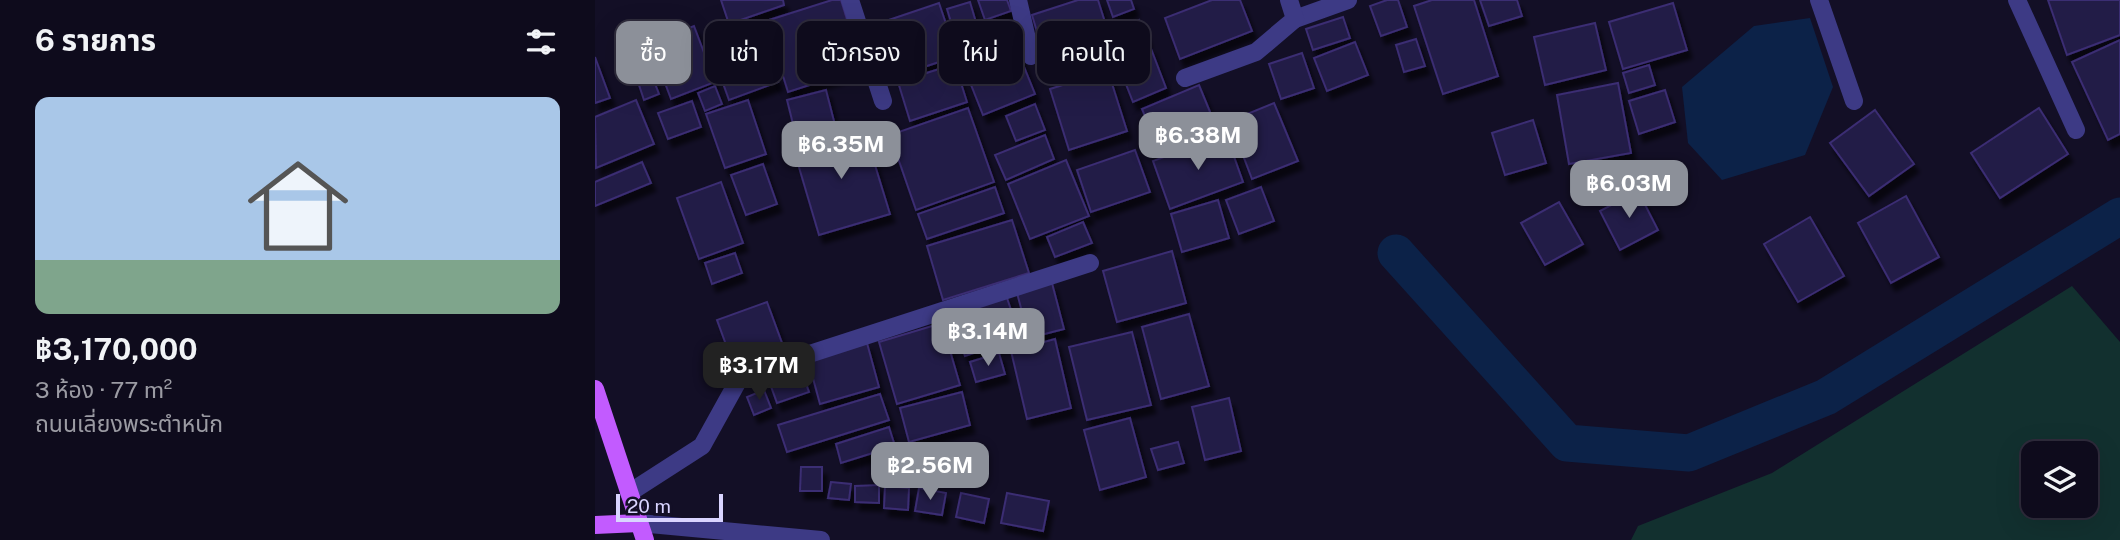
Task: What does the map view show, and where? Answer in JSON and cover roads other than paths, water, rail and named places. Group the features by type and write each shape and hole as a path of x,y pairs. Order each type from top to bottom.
{"main road":[{"path":"595,389 645,540"},
{"path":"595,525 639,523"}],"street":[{"path":"850,0 883,101"},
{"path":"1018,0 1031,55"},
{"path":"1289,0 1295,19"},
{"path":"1185,78 1256,52 1295,19 1348,0"},
{"path":"1819,0 1854,101"},
{"path":"2017,0 2076,130"},
{"path":"629,493 702,446 738,381 754,372 1090,263"},
{"path":"639,523 821,540"}],"water":[{"path":"1810,18 1833,87 1805,155 1722,180 1688,143 1682,87 1754,26"}],"waterway":[{"path":"1396,253 1567,443 1689,453 1826,397 2120,216"}]}
